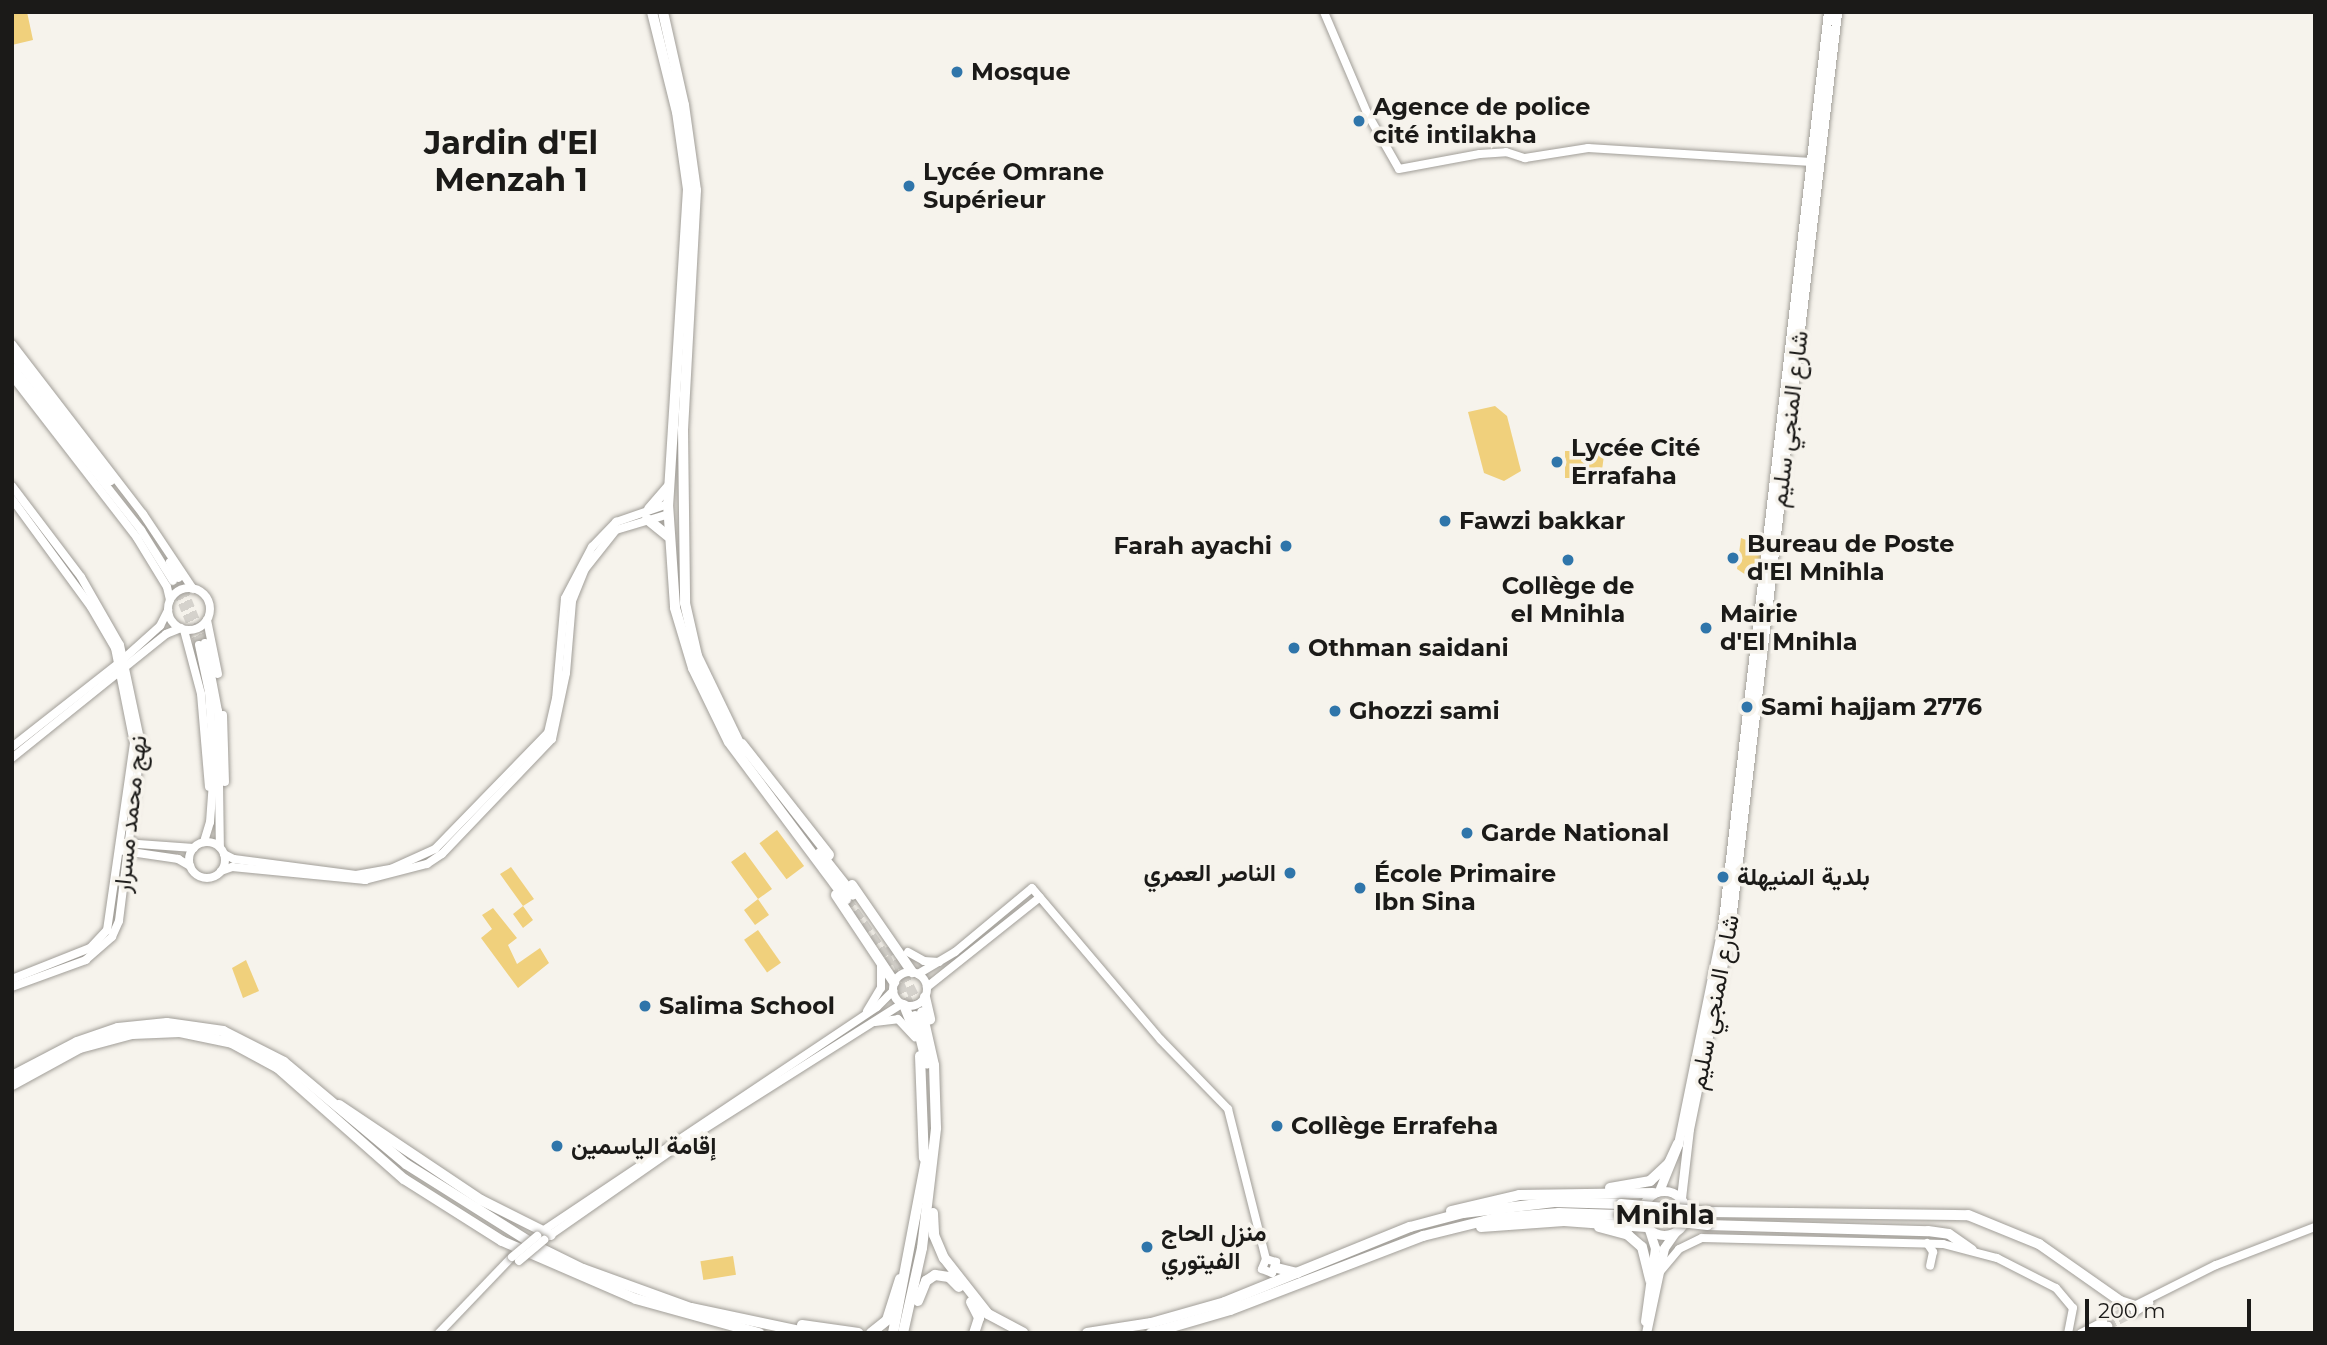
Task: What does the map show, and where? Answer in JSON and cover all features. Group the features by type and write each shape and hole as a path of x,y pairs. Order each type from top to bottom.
{"highway":[{"path":"652,12 677,111 688,189 671,480 674,509 682,533 692,639 735,737 849,897 781,815"},
{"path":"663,12 684,105 696,190 674,509 669,540 675,608 693,668 729,742 875,949 893,986"},
{"path":"669,540 661,526 648,514 671,480"},
{"path":"735,737 801,818 915,973"},
{"path":"788,803 801,801"},
{"path":"801,818 821,828"},
{"path":"892,1333 929,1165 942,1122 941,1075 926,992"},
{"path":"903,1005 915,1037 923,1079 932,1223 938,1247 988,1314 1017,1331"},
{"path":"904,1333 922,1248 929,1165 930,1081 918,1014 936,1080 935,1146"},
{"path":"12,1076 102,1032 141,1024 183,1024 252,1043 294,1070 326,1100 406,1164 508,1231 629,1287 706,1311 810,1333"},
{"path":"12,1085 80,1048 132,1034 180,1032 232,1043 278,1068 404,1179 502,1241 583,1280 701,1320 759,1333"},
{"path":"326,1100 368,1121 481,1200 544,1235"},
{"path":"1086,1333 1175,1317 1300,1273 1476,1202 1650,1181 1669,1163 1678,1144"},
{"path":"1561,1192 1656,1192"},
{"path":"1410,1227 1493,1208 1621,1203 1708,1212 1946,1218 1968,1215 2014,1231 2059,1255 2133,1309"},
{"path":"1151,1333 1230,1310 1423,1236 1496,1218 1619,1215 1707,1225 1949,1234 1972,1250"},
{"path":"1551,1222 1628,1235 1646,1253 1655,1277"},
{"path":"1423,1236 1551,1222 1648,1228"},
{"path":"871,1333 887,1321 912,1247"},
{"path":"1276,1268 1300,1273"},
{"path":"904,1333 926,1280 939,1275 953,1280 977,1310 979,1322 974,1333"},
{"path":"629,1287 724,1310 858,1333"},
{"path":"701,1320 725,1333"}],"main road":[{"name":"شارع المنجي سليم","path":"1656,1192 1678,1144 1725,904 1828,12"},
{"name":"شارع المنجي سليم","path":"1681,1198 1689,1129 1730,929 1837,12"},
{"path":"1645,1333 1655,1277 1664,1248 1686,1216 1681,1198 1656,1192 1642,1209 1654,1248 1655,1277"},
{"path":"1648,1228 1662,1235 1675,1232"}],"street":[{"path":"1324,12 1367,113 1399,169 1480,154 1506,152 1525,158 1588,148 1812,162"},
{"path":"12,344 143,514 193,589 208,601 207,620 226,745 223,808 204,842 194,848 125,847"},
{"path":"12,354 146,527 176,579 141,530 12,366"},
{"path":"12,376 137,538 167,587 170,600 160,626 124,665 12,758"},
{"name":"نهج محمد مسرار","path":"12,486 98,617 124,665 136,724 119,921 107,944 86,960 12,987"},
{"name":"نهج محمد مسرار","path":"12,499 41,531"},
{"path":"204,842 222,850 233,859 356,875 391,869 435,849 545,738 556,699 569,586 608,527 674,509"},
{"path":"125,847 178,859 203,877 232,867 365,880 427,864 442,854 549,744 562,700 571,608 579,581 610,534 648,514"},
{"path":"170,600 180,590 193,589"},
{"path":"168,610 182,629 203,709 214,822 222,850 221,871"},
{"path":"12,747 168,632 199,628 207,620"},
{"path":"202,644 218,711 214,822"},
{"name":"نهج محمد مسرار","path":"12,979 83,952 103,937 112,915 125,847"},
{"path":"190,866 194,848"},
{"path":"439,1333 512,1261 544,1235 865,1015 893,986 942,961 1032,888 1161,1040 1228,1109 1266,1259 1264,1271 1276,1268"},
{"path":"544,1235 862,1027 903,1005 918,1004 926,992 1041,897"},
{"path":"865,1015 882,983 875,949"},
{"path":"908,952 924,961 942,961"},
{"path":"915,973 926,992"},
{"path":"893,986 903,1005"},
{"path":"862,1027 895,1018 915,1037"},
{"path":"2133,1309 2216,1265 2315,1227"},
{"path":"1655,1277 1679,1249 1702,1238 1927,1243 1972,1250 2012,1264 2063,1293 2074,1314 2068,1333"},
{"path":"1927,1243 1933,1252 1930,1266"},
{"path":"2081,1333 2106,1324 2095,1333"}],"shaded area":[{"path":"12,12 27,12 33,40 12,45"},
{"path":"1495,406 1507,416 1521,471 1504,481 1484,473 1468,412"},
{"path":"1607,444 1610,449 1604,455 1601,478 1565,478 1565,451 1597,451 1600,445"},
{"path":"1741,538 1762,546 1758,583 1737,569"},
{"path":"777,830 804,866 787,879 759,843"},
{"path":"745,852 772,889 758,899 731,862"},
{"path":"511,867 534,899 523,906 500,874"},
{"path":"758,899 769,915 755,925 744,910"},
{"path":"523,906 533,920 523,928 513,914"},
{"path":"493,908 517,938 508,945 517,964 540,948 549,963 518,988 481,938 492,929 482,915"},
{"path":"758,930 781,963 767,973 744,940"},
{"path":"246,960 259,991 243,998 232,968"},
{"path":"733,1256 736,1275 703,1280 700,1261"}],"tunnel":[{"path":"179,578 205,643"},
{"path":"173,581 199,645"},
{"path":"846,899 886,957 915,1016"},
{"path":"889,946 922,1012"},
{"path":"2103,1322 2130,1308"},
{"path":"2108,1326 2135,1312"}],"place":[{"name":"Mosque","path":"957,72"},
{"name":"Agence de police cité intilakha","path":"1359,121"},
{"name":"Lycée Omrane Supérieur","path":"909,186"},
{"name":"Lycée Cité Errafaha","path":"1557,462"},
{"name":"Fawzi bakkar","path":"1445,521"},
{"name":"Farah ayachi","path":"1286,546"},
{"name":"Bureau de Poste d'El Mnihla","path":"1733,558"},
{"name":"Collège de el Mnihla","path":"1568,560"},
{"name":"Mairie d'El Mnihla","path":"1706,628"},
{"name":"Othman saidani","path":"1294,648"},
{"name":"Sami hajjam 2776","path":"1747,707"},
{"name":"Ghozzi sami","path":"1335,711"},
{"name":"Garde National","path":"1467,833"},
{"name":"الناصر العمري","path":"1290,873"},
{"name":"بلدية المنيهلة","path":"1723,877"},
{"name":"École Primaire Ibn Sina","path":"1360,888"},
{"name":"Salima School","path":"645,1006"},
{"name":"Collège Errafeha","path":"1277,1126"},
{"name":"إقامة الياسمين","path":"557,1146"},
{"name":"منزل الحاج الفيتوري","path":"1147,1247"}],"district":[{"name":"Jardin d'El Menzah 1","path":"511,162"},
{"name":"Mnihla","path":"1665,1214"}]}
